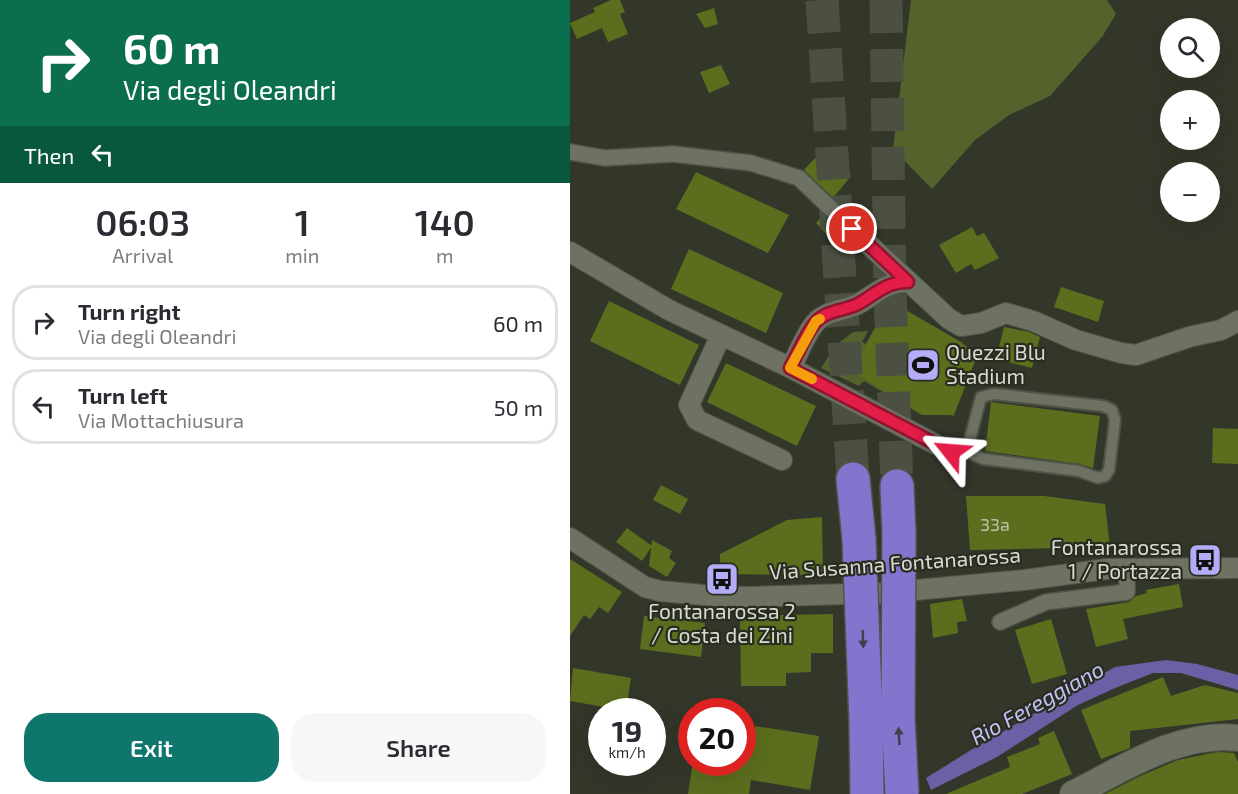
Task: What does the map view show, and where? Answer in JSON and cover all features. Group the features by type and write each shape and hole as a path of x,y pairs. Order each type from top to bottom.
{"highway":[{"path":"853,479 859,538 867,722 867,794"},
{"path":"897,486 898,718 902,794"}],"street":[{"path":"570,152 605,158 673,154 751,163 799,178 908,282 949,319 961,326 981,323 1006,313 1033,321 1076,340 1136,355 1190,337 1221,330 1238,321"},
{"path":"570,252 669,310 790,368 935,444"},
{"path":"790,368 816,321 834,310 857,304 884,287 908,282"},
{"path":"721,335 690,405 697,420 782,460"},
{"name":"Via Susanna Fontanarossa","path":"570,538 645,587 660,591 714,596 883,593 1024,580 1107,569 1238,568"},
{"path":"1000,622 1046,602 1127,592 1127,569"},
{"path":"1073,794 1160,751 1222,736 1238,738"}],"lane":[{"path":"994,394 1103,406 1112,410 1115,420 1109,470 1105,476 1098,478 1079,471 984,459 974,455 968,447 981,397 994,394"},
{"path":"935,444 951,452 968,447"}],"green space":[{"path":"911,0 1107,0 1116,14 1102,37 1050,96 1009,115 975,140 932,189 893,149"},
{"path":"888,304 961,395 953,417 947,408 922,415 864,381 859,386 821,368 835,346 853,332 868,331 862,342 866,344"}],"shaded area":[{"name":"Rio Fereggiano","path":"1166,660 1197,664 1238,675 1238,690 1181,673 1153,673 1078,705 997,757 931,790 926,778 1115,667"}],"building":[{"path":"611,0 620,0 625,12 620,14 628,34 608,42 602,28 577,39 570,23 595,12 593,8"},
{"path":"714,8 718,24 705,28 696,14"},
{"path":"721,65 730,84 709,93 700,72"},
{"path":"815,158 832,174 840,165 851,176 833,198 804,170"},
{"path":"696,172 789,215 768,253 676,209"},
{"path":"824,215 854,247 846,255 816,223"},
{"path":"972,227 977,236 984,233 999,258 975,270 971,264 956,273 939,245"},
{"path":"689,249 783,293 766,333 671,289"},
{"path":"1061,287 1104,301 1098,322 1054,307"},
{"path":"609,301 699,345 680,385 590,341"},
{"path":"890,301 961,342 977,356 954,415 922,415 852,371"},
{"path":"1004,327 1029,332 1040,337 1032,368 996,359"},
{"path":"726,363 816,406 797,446 707,402"},
{"path":"991,402 1100,416 1093,468 1080,464 985,451"},
{"path":"1213,428 1238,429 1238,464 1212,463"},
{"path":"661,485 688,499 680,514 653,500"},
{"path":"966,496 1044,496 1105,504 1110,547 970,550"},
{"path":"822,517 823,575 720,574 720,554 787,520"},
{"path":"627,528 652,546 642,561 616,542"},
{"path":"652,540 672,551 669,558 676,563 667,577 649,566"},
{"path":"570,559 622,592 608,613 599,607 590,619 584,615 570,636"},
{"path":"1179,584 1183,607 1123,619 1128,639 1096,647 1086,609 1129,602 1136,596 1147,593 1146,590"},
{"path":"962,599 967,621 957,622 958,633 933,638 930,604"},
{"path":"833,614 833,653 811,653 811,672 786,673 786,686 741,686 740,616"},
{"path":"644,616 705,623 701,657 640,649"},
{"path":"1051,619 1067,674 1032,684 1015,630"},
{"path":"573,668 631,678 628,698 588,698 588,704 570,701"},
{"path":"1163,677 1171,696 1205,685 1238,693 1238,719 1130,731 1130,748 1101,759 1081,710"},
{"path":"756,726 819,736 810,790 751,780 749,794 688,794 691,776 756,776"},
{"path":"1054,731 1072,774 1022,794 946,794 1010,767 1007,757 1040,744 1038,738"},
{"path":"1217,752 1234,753 1238,762 1238,794 1105,794 1178,760"}],"tunnel":[{"path":"822,0 853,479"},
{"path":"886,0 890,294 897,486"}],"slow traffic":[{"path":"812,379 790,368 816,321 820,319"}],"place":[{"name":"Quezzi Blu Stadium","path":"923,365"},
{"name":"Fontanarossa 1 / Portazza","path":"1205,560"},
{"name":"Fontanarossa 2 / Costa dei Zini","path":"722,579"}],"route":[{"path":"852,229 908,282 884,287 857,304 834,310 816,321 790,368 951,452"}]}
